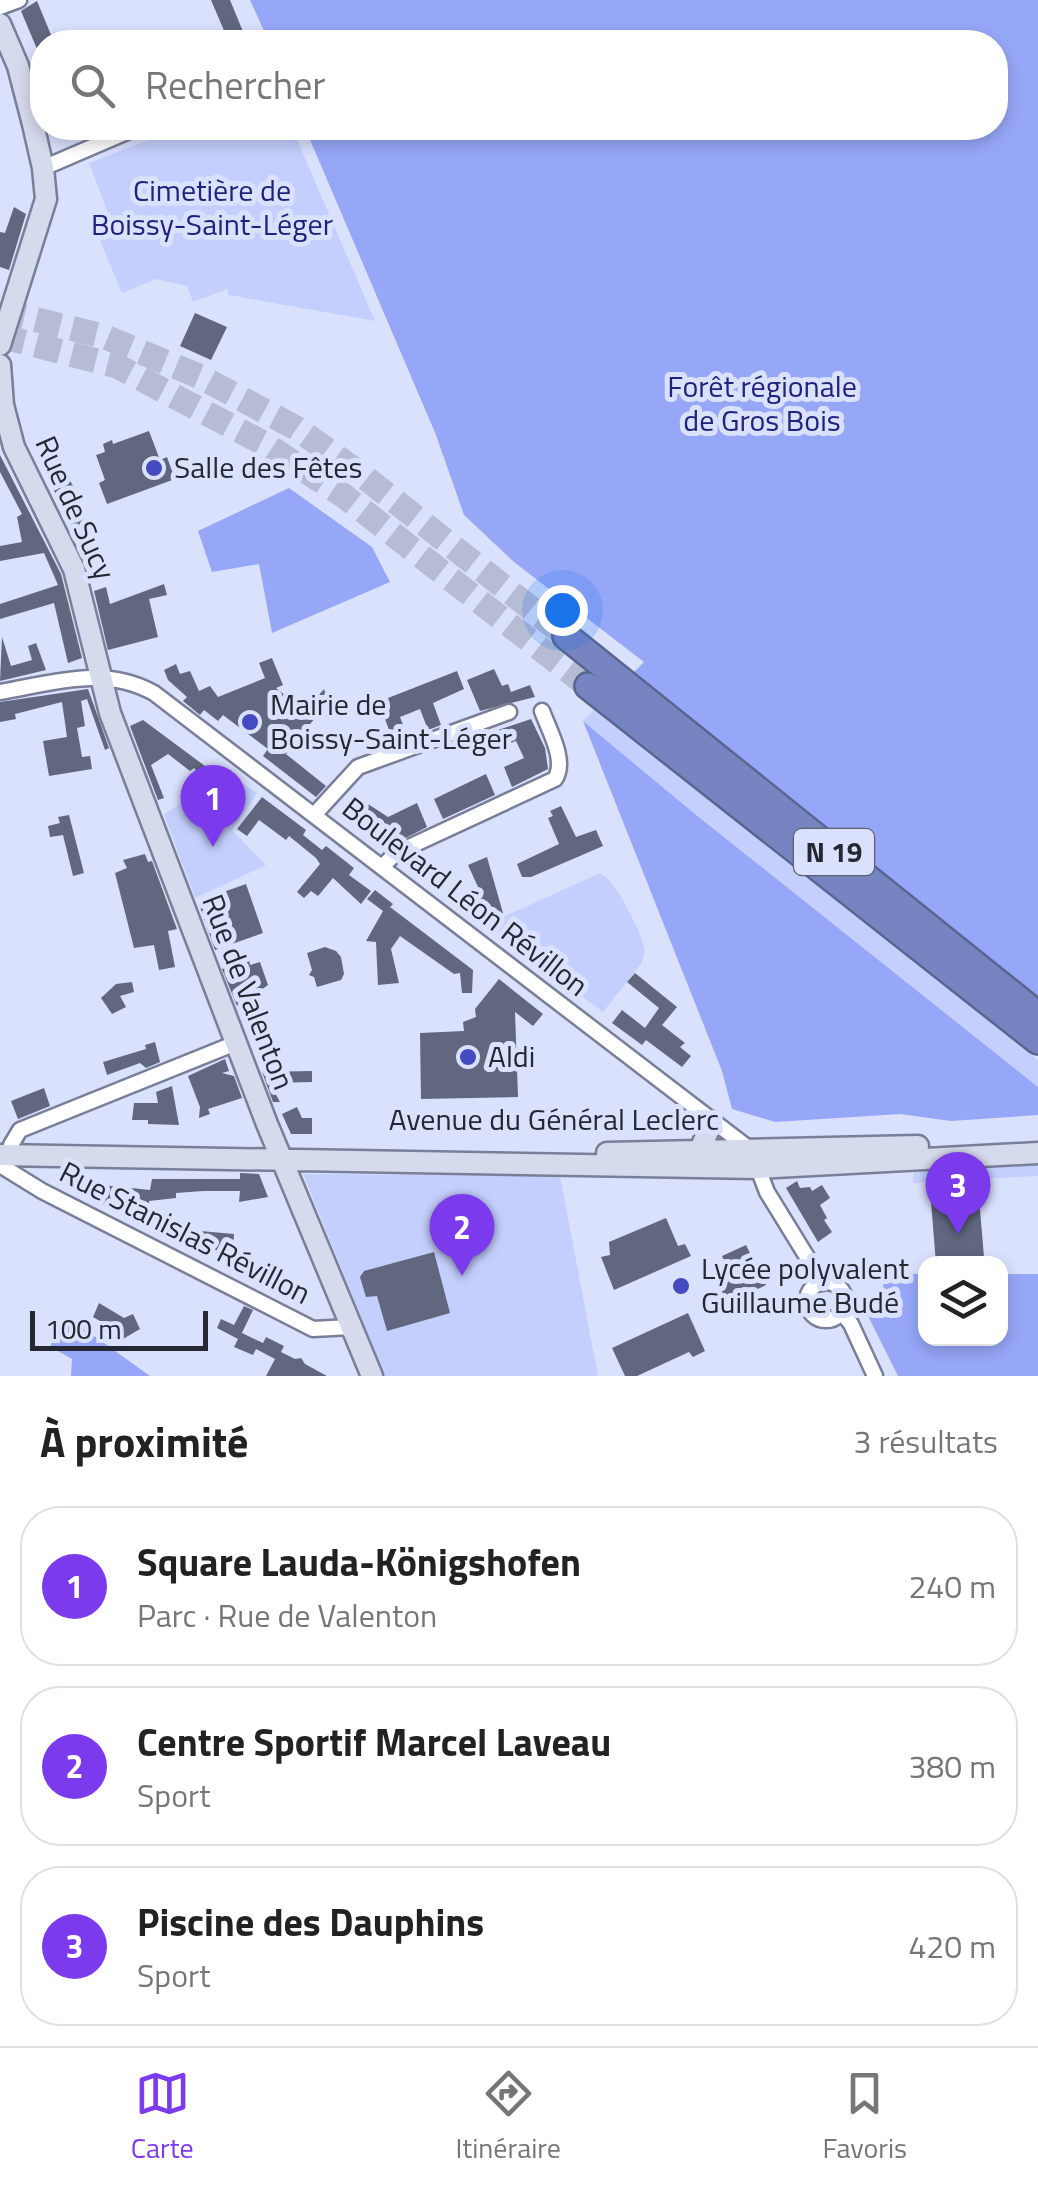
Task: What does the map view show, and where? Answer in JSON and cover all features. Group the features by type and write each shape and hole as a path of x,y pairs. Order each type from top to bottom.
{"highway":[{"name":"N 19","path":"566,636 1038,1015"},
{"name":"N 19","path":"588,686 1038,1041"}],"main road":[{"path":"0,24 18,66 30,115"},
{"path":"0,345 46,199 36,140"},
{"name":"Rue de Sucy","path":"0,364 3,405 14,448 74,569 98,676"},
{"name":"Rue de Valenton","path":"98,676 236,1043 372,1376"},
{"path":"700,1152 712,1122"},
{"path":"754,1159 1038,1139"},
{"name":"Avenue du Général Leclerc","path":"4,1148 754,1159"},
{"name":"Avenue du Général Leclerc","path":"280,1155 700,1152 754,1159"},
{"path":"754,1159 1038,1153"}],"street":[{"path":"0,7 19,0"},
{"path":"43,168 108,140"},
{"path":"0,692 98,676"},
{"name":"Boulevard Léon Révillon","path":"98,676 120,678 146,688 712,1122 754,1159"},
{"path":"382,867 396,853 555,779 561,771 560,762 542,711"},
{"path":"314,814 358,766 509,712"},
{"path":"4,1148 20,1130 236,1043"},
{"path":"754,1159 767,1192 822,1283"},
{"name":"Rue Stanislas Révillon","path":"0,1165 42,1191 314,1329 351,1328"},
{"path":"842,1312 822,1320 810,1312 808,1295 822,1283 836,1285 844,1294 842,1312 874,1376"}],"green space":[{"name":"Forêt régionale de Gros Bois","path":"250,0 1038,0 1038,998 631,675 644,662 514,562 464,515 436,435 310,140 1008,140 1008,30 264,30"},
{"name":"Cimetière de Boissy-Saint-Léger","path":"149,140 297,140 375,321 229,295 227,289 193,302 187,286 156,279 122,293 92,221 108,213 89,163"},
{"path":"289,488 372,547 390,582 272,633 259,564 212,572 198,531"},
{"path":"594,710 1038,1060 1038,1087 583,721"},
{"path":"583,721 1038,1087 1038,1115 951,1121 900,1114 775,1122 732,1109 722,1071"},
{"path":"228,774 257,793 232,830 266,865 195,898 164,814"},
{"path":"600,873 626,906 644,950 641,964 603,1012 486,925"},
{"path":"1038,1158 1038,1176 913,1183 914,1167"},
{"path":"303,1174 560,1176 598,1376 385,1376"},
{"path":"888,1274 918,1274 918,1346 1008,1346 1008,1274 1038,1274 1038,1376 898,1376 869,1318"},
{"path":"76,1323 150,1376 71,1376 72,1359 51,1347 52,1329"}],"building":[{"path":"211,0 230,0 242,30 224,30"},
{"path":"37,1 49,30 30,32 21,11"},
{"path":"14,207 26,214 9,270 0,267 0,232 5,233"},
{"path":"195,313 227,327 211,360 180,346"},
{"name":"Salle des Fêtes","path":"149,431 160,460 167,457 175,479 107,504 99,483 105,480 96,455 105,452 103,444"},
{"path":"0,455 61,574 82,658 68,663 54,603 0,619 0,604 58,585 44,553 0,561 0,546 22,542 17,517 22,514 0,472"},
{"path":"60,462 74,488 69,491 90,530 77,537 44,470"},
{"path":"164,584 167,595 149,599 158,637 108,650 94,591 106,587 110,604"},
{"path":"2,637 11,666 32,660 28,646 36,643 46,670 0,681"},
{"path":"272,658 283,685 276,688 305,711 324,689 328,702 286,754 326,786 316,797 263,756 268,749 223,715 218,721 204,710 200,715 183,701 187,697 168,680 164,670 176,664 180,674 190,671 199,691 210,686 218,697 265,678 259,663"},
{"path":"494,669 502,686 508,684 511,692 530,685 535,697 480,711 467,680"},
{"path":"457,671 464,689 433,703 441,725 428,730 420,709 400,717 408,738 394,743 380,706 389,702 388,698"},
{"path":"88,689 109,748 105,750 87,699 81,701 85,726 77,728 82,757 90,756 92,769 49,776 43,741 67,737 62,702 15,714 16,719 0,722 0,702"},
{"path":"531,719 545,748 548,769 512,787 504,767 524,758 516,741 501,746 495,731"},
{"path":"143,720 221,774 209,783 194,768 190,771 168,754 151,765 164,798 158,800 130,726"},
{"path":"486,774 495,795 443,819 434,799"},
{"path":"262,797 306,830 303,835 322,850 326,846 354,868 349,875 371,891 361,904 333,878 318,896 311,891 304,898 297,892 320,864 316,858 289,836 286,840 259,820 247,836 237,829"},
{"path":"417,803 427,827 386,848 350,823 368,804 388,817"},
{"path":"561,806 576,837 596,830 603,846 531,877 522,877 517,864 559,844 548,818 553,816 550,811"},
{"path":"69,815 84,873 73,876 63,835 50,837 48,826 60,823 58,817"},
{"path":"145,854 148,862 152,861 177,929 168,931 175,967 159,970 154,945 134,948 115,873 127,868 123,860"},
{"path":"487,857 503,913 489,922 482,909 476,911 468,892 478,887 468,865"},
{"path":"246,884 263,933 215,950 198,901"},
{"path":"375,890 393,904 390,907 473,970 472,993 462,993 460,973 454,974 400,936 391,949 399,983 378,985 376,942 366,941 383,911 367,899"},
{"path":"325,947 341,957 344,974 341,980 317,987 314,977 309,975 312,970 307,953"},
{"path":"249,960 250,965 260,962 268,985 254,995 257,1011 268,1011 266,1043 275,1040 279,1054 265,1059 257,1034 248,1035 245,1005 237,1006 222,969"},
{"path":"635,973 677,1007 662,1025 685,1043 680,1047 691,1056 682,1067 646,1040 642,1045 612,1023 622,1010 645,1028 659,1008 627,982"},
{"name":"Aldi","path":"499,979 543,1014 533,1026 515,1012 518,1097 421,1099 420,1033 464,1031 463,1022 476,1017 475,1009"},
{"path":"132,982 134,992 120,996 126,1007 112,1014 101,998 116,984"},
{"path":"155,1042 160,1062 146,1068 140,1063 107,1075 103,1062 146,1049 145,1045"},
{"path":"225,1059 229,1071 222,1073 234,1076 242,1098 208,1109 210,1114 199,1118 200,1107 188,1076"},
{"path":"312,1071 312,1082 270,1083 280,1102 273,1102 262,1072"},
{"path":"172,1086 179,1125 132,1120 134,1103 158,1103 156,1092"},
{"path":"44,1088 50,1106 18,1119 11,1101"},
{"path":"297,1107 302,1118 312,1118 312,1134 291,1134 282,1114"},
{"path":"240,1173 259,1174 268,1197 239,1202 240,1191 203,1191 176,1193 176,1198 149,1201 149,1206 99,1204 63,1178 93,1178 93,1184 150,1190 152,1179 240,1179"},
{"path":"797,1181 800,1188 810,1187 812,1191 822,1185 830,1198 820,1205 832,1232 818,1242 786,1188"},
{"path":"979,1198 984,1256 935,1256 931,1202"},
{"path":"666,1218 678,1246 685,1244 691,1256 614,1290 601,1257 610,1255 609,1242"},
{"path":"189,1230 234,1234 233,1251 212,1250 212,1244 188,1244"},
{"path":"746,1245 766,1285 740,1298 738,1293 724,1299 713,1279 728,1270 722,1256"},
{"path":"434,1252 450,1313 387,1331 377,1296 366,1297 360,1277 364,1271"},
{"path":"99,1303 124,1318 133,1314 140,1329 123,1339 115,1322 112,1328 93,1317"},
{"path":"244,1306 253,1310 239,1339 242,1333 263,1343 266,1337 284,1346 281,1352 301,1358 327,1376 266,1376 275,1359 256,1349 253,1355 234,1347 238,1339 217,1328 221,1319 234,1325"},
{"path":"688,1313 705,1351 693,1357 689,1352 637,1376 625,1376 612,1348"}],"tunnel":[{"path":"0,311 103,336 201,377 296,428 362,475 566,636"},
{"path":"0,336 117,366 265,444 344,496 588,686"}],"place":[{"name":"Salle des Fêtes","path":"154,468"},
{"name":"Mairie de Boissy-Saint-Léger","path":"250,722"},
{"name":"Square Lauda-Königshofen","path":"213,847"},
{"name":"Aldi","path":"468,1057"},
{"name":"Piscine des Dauphins","path":"958,1234"},
{"name":"Centre Sportif Marcel Laveau","path":"462,1276"},
{"name":"Lycée polyvalent Guillaume Budé","path":"681,1286"}]}
